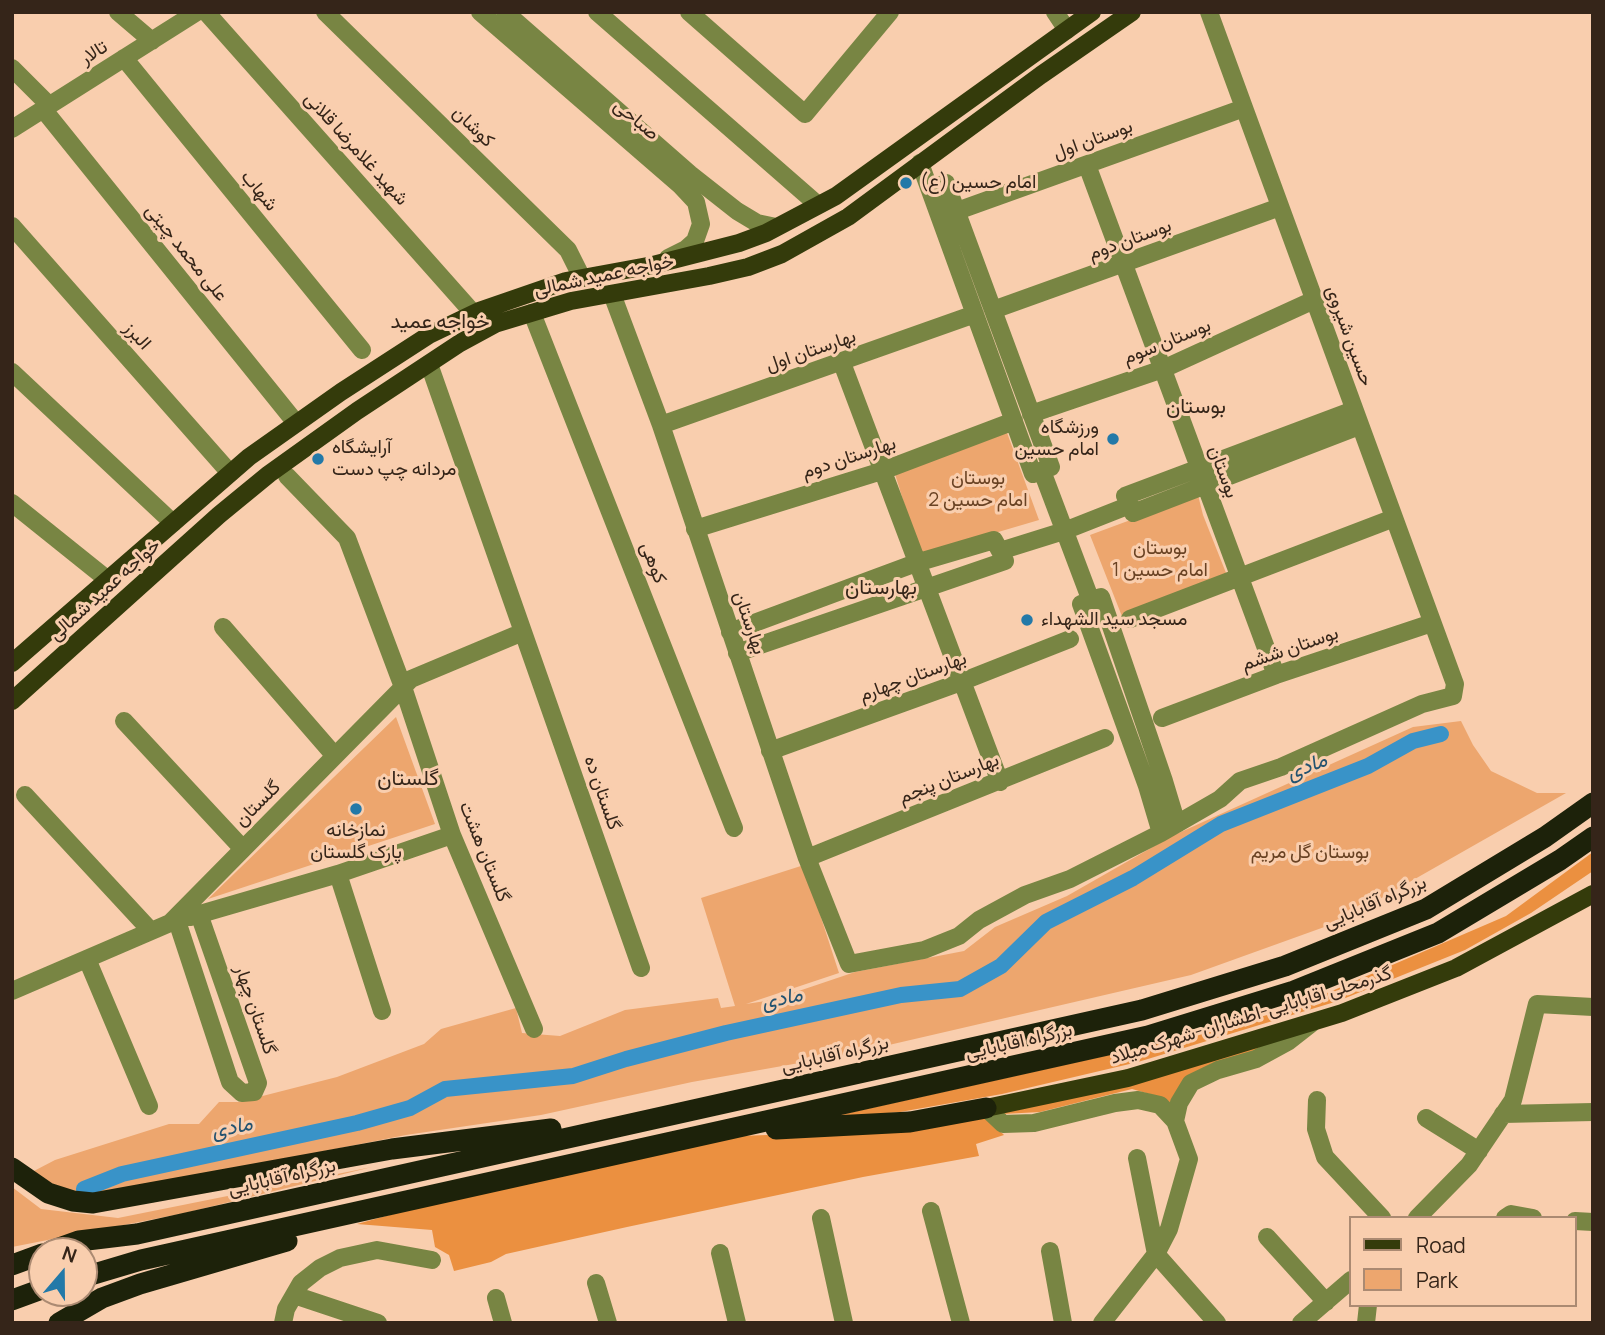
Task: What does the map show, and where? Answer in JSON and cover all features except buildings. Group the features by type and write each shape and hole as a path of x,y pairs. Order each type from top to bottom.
{"highway":[{"name":"بزرگراه آقابابایی","path":"98,1239 137,1234 1142,1010 1285,966 1426,909 1545,837 1593,803"},
{"name":"بزرگراه اقابابایی","path":"422,1198 1148,1036 1294,991 1438,933 1560,860 1593,836"},
{"path":"721,1131 855,1127 910,1122 986,1108"},
{"path":"12,1168 48,1193 73,1201 93,1203 392,1149 671,1115"},
{"path":"98,1273 422,1198"},
{"path":"59,1323 102,1298 140,1284 208,1266 422,1198"}],"main road":[{"name":"خواجه عمید شمالی","path":"12,663 230,473 296,423 429,335 474,314 556,285 653,265 739,243 776,227 818,205 890,159 1092,12"},
{"name":"خواجه عمید شمالی","path":"12,701 219,515 269,474 357,411 435,360 495,324 571,301 748,267 782,254 848,217 1041,75 1132,12"},
{"path":"429,335 435,360"},
{"name":"گذرمحلی اقابابایی-اطشاران-شهرک میلاد","path":"986,1108 1128,1078 1405,990 1456,968 1593,894"}],"street":[{"path":"118,12 152,41"},
{"name":"تالار","path":"12,129 197,12"},
{"name":"شهید غلامرضا قلانی","path":"206,12 474,314"},
{"name":"کوشان","path":"325,12 568,250 582,278"},
{"name":"صباحی","path":"480,12 647,146 737,211 757,223 776,227"},
{"name":"صباحی","path":"505,12 647,146 696,202 701,224 695,241 686,249 653,265"},
{"path":"597,12 818,205"},
{"path":"688,12 806,114 890,12"},
{"path":"1055,12 1067,30"},
{"name":"حسین شیروی","path":"1177,824 1220,799 1240,781 1281,768 1422,704 1452,696 1455,684 1209,12"},
{"name":"شهاب","path":"124,58 362,350"},
{"name":"علی محمد چیتی","path":"12,68 46,107 296,423"},
{"name":"بوستان اول","path":"957,211 1244,108"},
{"path":"920,163 1014,421 1064,531 1091,601 1081,604 1155,783 1177,824 1161,833 1155,783"},
{"name":"بوستان","path":"1087,165 1276,676"},
{"path":"930,189 946,183 957,211 1051,467 1038,472"},
{"name":"بوستان دوم","path":"993,310 1280,207"},
{"name":"البرز","path":"12,226 230,473"},
{"name":"بهارستان","path":"612,295 661,425 807,858 849,964 924,950 960,936 978,920 1025,895 1070,879 1161,833"},
{"name":"بوستان سوم","path":"1031,414 1163,369 1314,300"},
{"name":"کوهی","path":"532,313 734,828"},
{"name":"بهارستان اول","path":"661,425 975,314"},
{"name":"گلستان ده","path":"435,360 523,632 641,968"},
{"path":"842,363 999,782"},
{"path":"12,372 173,523"},
{"path":"1000,551 1064,531 1130,505 1125,496 1202,476 1357,418"},
{"name":"بهارستان دوم","path":"695,529 882,471 1014,421"},
{"name":"گلستان هشت","path":"287,476 347,538 403,687 452,835 534,1029"},
{"path":"12,503 108,580"},
{"path":"1130,619 1394,518"},
{"path":"730,632 916,563 994,541 1005,561 737,653"},
{"name":"بوستان ششم","path":"1162,718 1432,623"},
{"path":"223,626 335,757"},
{"name":"گلستان","path":"12,990 173,922 411,679 523,632"},
{"name":"بهارستان چهارم","path":"771,751 1070,639"},
{"path":"124,721 243,849"},
{"name":"بهارستان پنجم","path":"807,858 1105,738"},
{"path":"25,795 151,931"},
{"path":"173,922 338,874 452,835"},
{"path":"338,874 382,1011"},
{"name":"گلستان چهار","path":"173,922 230,1082 242,1093 254,1092 258,1083 199,914"},
{"path":"87,958 149,1106"},
{"path":"1419,1216 1469,1165 1513,1100 1537,1004 1593,1007"},
{"path":"1175,1121 1179,1103 1191,1083 1218,1070 1256,1059 1289,1041 1314,1021"},
{"path":"986,1108 1003,1124 1034,1123 1138,1100 1160,1105 1175,1121 1189,1159 1169,1229 1156,1254 1102,1323"},
{"path":"1317,1100 1315,1129 1325,1157 1380,1216"},
{"path":"1503,1114 1593,1112"},
{"path":"1426,1118 1479,1151"},
{"path":"1137,1158 1156,1254 1217,1323"},
{"path":"931,1211 961,1323"},
{"path":"821,1218 844,1323"},
{"path":"1267,1237 1326,1302"},
{"path":"283,1323 286,1309 301,1283 320,1268 340,1258 377,1250 432,1259"},
{"path":"1050,1251 1063,1323"},
{"path":"720,1253 737,1323"},
{"path":"1301,1323 1350,1281"},
{"path":"596,1283 608,1323"},
{"path":"294,1295 378,1323"},
{"path":"496,1298 503,1323"}],"green space":[{"name":"بوستان امام حسین 2","path":"1006,430 1039,520 920,555 895,474"},
{"name":"بوستان امام حسین 1","path":"1198,495 1203,515 1230,583 1125,624 1090,535"},
{"path":"396,717 435,824 208,899"},
{"name":"بوستان گل مریم","path":"1461,721 1491,771 1537,793 1566,793 1341,921 1191,975 850,1054 692,1082 541,1115 406,1135 113,1193 63,1192 32,1172 55,1160 169,1124 199,1124 219,1102 239,1102 337,1077 424,1044 441,1029 516,1008 522,1033 560,1036 625,1010 718,998 721,1008 735,1006 701,898 804,865 839,973 746,1004 772,1000 855,972 964,951 995,927 1067,896 1172,836 1413,727"},
{"path":"372,1167 185,1213 63,1237 28,1237 28,1244 12,1247 12,1187 41,1209 118,1218"}],"shaded area":[{"path":"1593,852 1593,871 1531,913 1465,950 1338,1001 1138,1062 1002,1094 900,1112 821,1119 1153,1045 1290,1009 1506,916"},
{"path":"1272,1043 1231,1060 1171,1108 1153,1095 1132,1089 1040,1112 1003,1114 996,1111"},
{"path":"984,1115 1004,1135 976,1144 979,1156 863,1177 627,1227 506,1254 491,1262 454,1271 449,1255 435,1247 432,1230 357,1224 462,1195 740,1136 820,1133"}],"waterway":[{"name":"مادی","path":"84,1189 122,1174 357,1123 410,1108 445,1089 573,1076 726,1033 901,995 960,989 1001,966 1046,922 1133,878 1221,824 1368,766 1413,741 1441,734"}],"place":[{"name":"امام حسین (ع)","path":"906,183"},
{"name":"ورزشگاه امام حسین","path":"1113,439"},
{"name":"آرایشگاه مردانه چپ دست","path":"318,459"},
{"name":"مسجد سید الشهداء","path":"1027,620"},
{"name":"نمازخانه پارک گلستان","path":"356,809"}],"district":[{"name":"خواجه عمید","path":"440,322"},
{"name":"بوستان","path":"1196,407"},
{"name":"بهارستان","path":"881,588"},
{"name":"گلستان","path":"408,779"}]}
